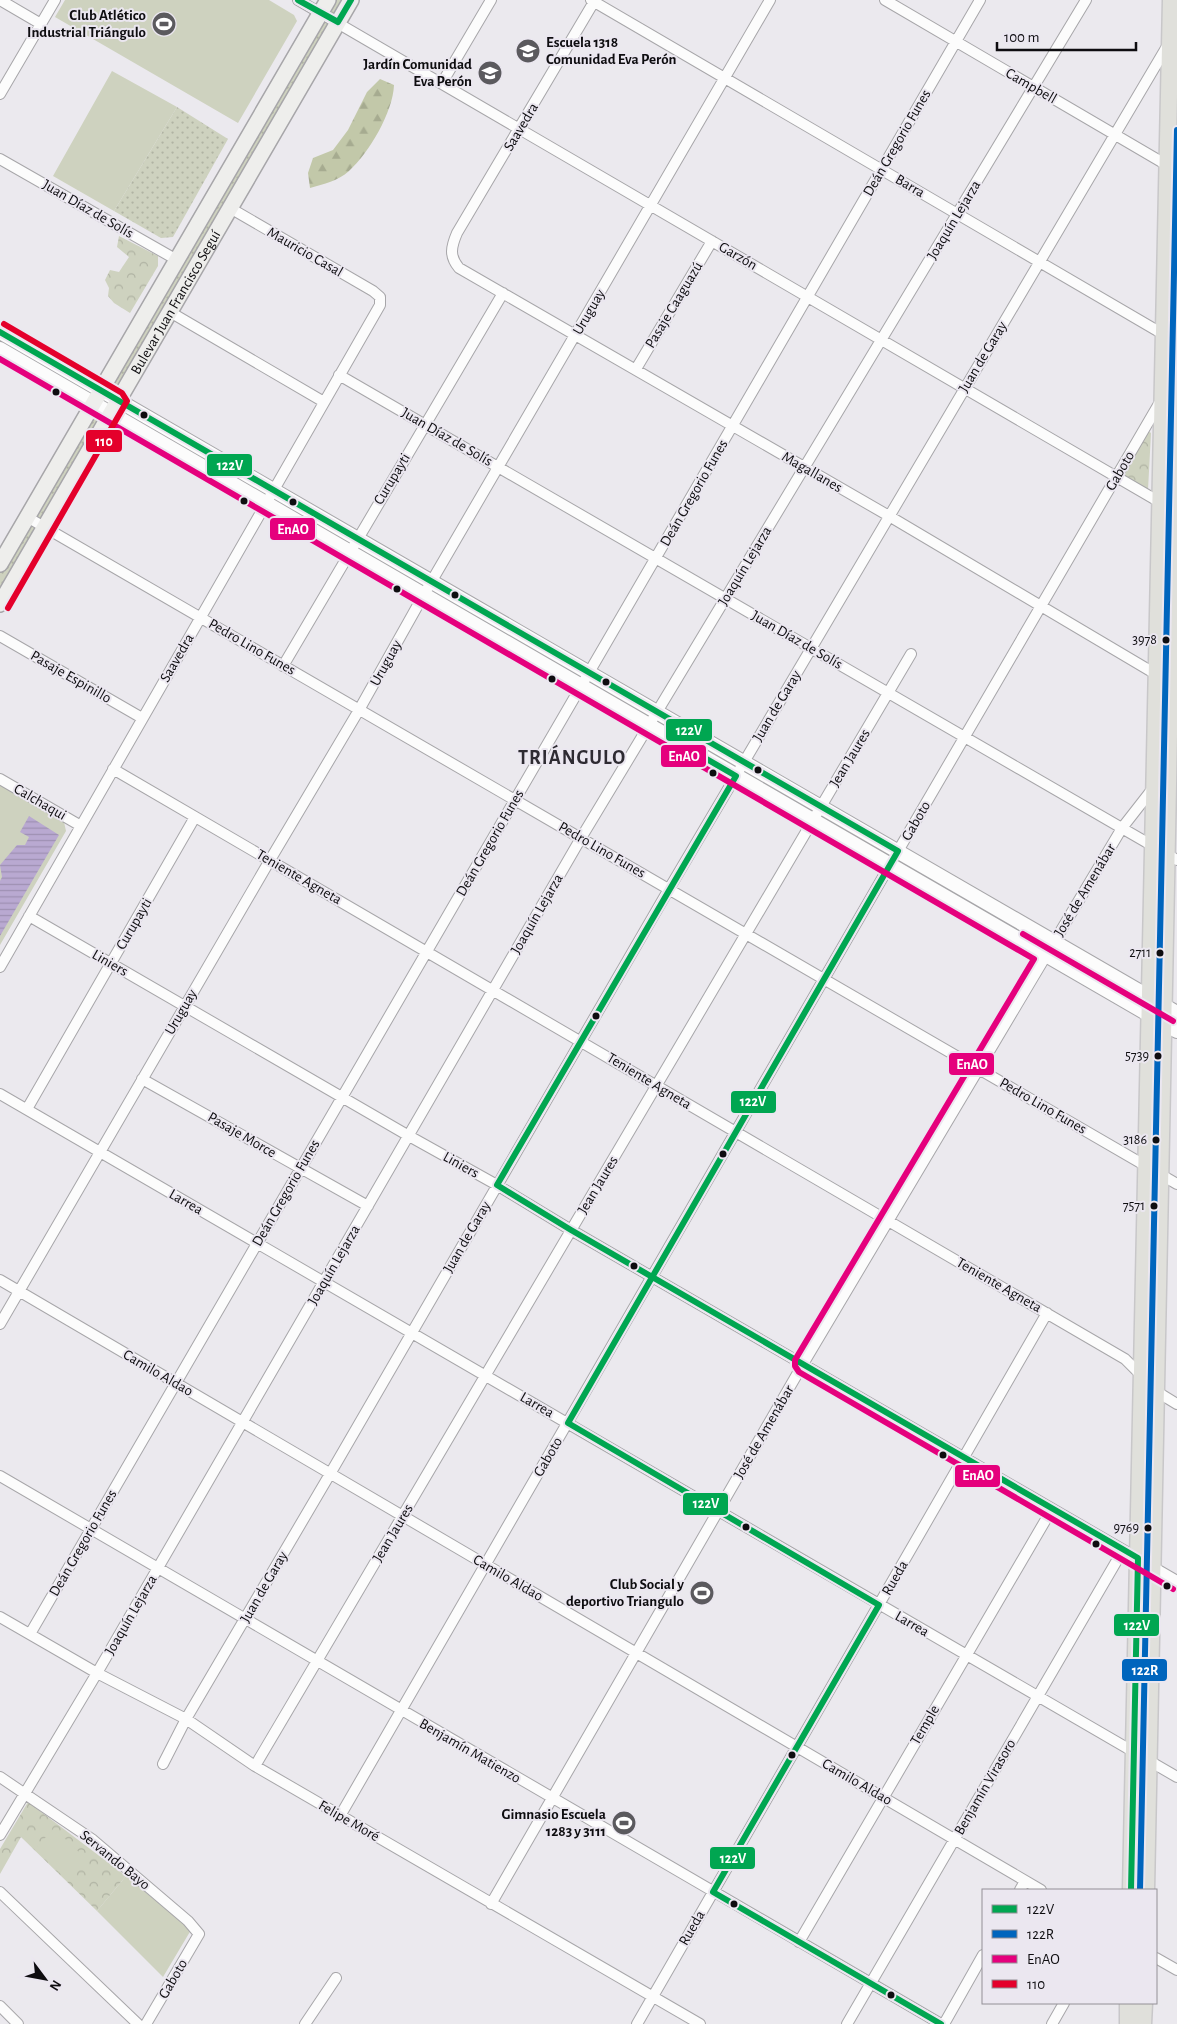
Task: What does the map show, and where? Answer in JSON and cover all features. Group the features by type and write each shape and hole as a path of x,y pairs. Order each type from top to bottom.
{"main road":[{"name":"Bulevar Juan Francisco Seguí","path":"0,604 351,0"},
{"path":"1131,1889 1142,1375 1163,1023 1171,509 1177,370 1174,338 1170,40 1172,0"},
{"name":"Bulevar Juan Francisco Seguí","path":"0,564 324,6"},
{"path":"1171,509 1163,398 1174,338"},
{"path":"1165,853 1154,787 1168,681"},
{"path":"1146,1889 1156,1392 1153,1170"},
{"path":"1128,2004 1128,2024"},
{"path":"1143,2024 1144,2004"}],"street":[{"path":"0,0 41,24"},
{"path":"0,94 55,0"},
{"name":"Garzón","path":"298,0 324,6 338,22 1171,509"},
{"path":"442,83 491,0"},
{"name":"Uruguay","path":"0,1324 184,1006 359,710 431,582 770,0"},
{"name":"Campbell","path":"885,0 1172,168"},
{"name":"Deán Gregorio Funes","path":"30,1634 980,0"},
{"name":"Joaquín Lejarza","path":"0,1835 97,1673 581,838 1086,0"},
{"name":"Barra","path":"593,1 957,214 1174,338"},
{"name":"Saavedra","path":"451,255 452,246 457,234 593,1"},
{"name":"Juan de Garay","path":"163,1764 186,1719 669,889 1170,40"},
{"name":"Juan Díaz de Solís","path":"0,159 177,260"},
{"name":"Mauricio Casal","path":"230,208 380,296"},
{"name":"Pasaje Caaguazú","path":"636,369 712,241"},
{"name":"Magallanes","path":"451,255 459,268 1042,605 1168,681"},
{"name":"Curupayti","path":"283,666 503,293"},
{"name":"Saavedra","path":"0,967 380,305 380,296"},
{"path":"170,312 324,402"},
{"path":"0,332 1163,1004"},
{"path":"0,349 110,415 1163,1023"},
{"name":"Juan Díaz de Solís","path":"339,375 1165,853"},
{"name":"Gaboto","path":"340,1816 898,851 1163,398"},
{"name":"Pedro Lino Funes","path":"27,517 1177,1184"},
{"name":"Pasaje Espinillo","path":"0,636 142,718"},
{"name":"Jean Jaures","path":"256,1766 911,654"},
{"name":"Teniente Agneta","path":"114,769 1048,1313 1125,1359 1156,1392 1177,1404"},
{"name":"Calchaqui","path":"0,779 81,826"},
{"name":"José de Amenábar","path":"491,1904 803,1364 1122,828 1154,787"},
{"name":"Curupayti","path":"27,1109 195,817"},
{"name":"Liniers","path":"29,916 408,1136 497,1185 571,1230 1177,1581"},
{"name":"Pasaje Morce","path":"142,1078 368,1206"},
{"name":"Larrea","path":"0,1094 1177,1777"},
{"name":"Camilo Aldao","path":"0,1280 954,1840 1023,1886 1036,1889"},
{"name":"Rueda","path":"637,2024 1048,1313"},
{"name":"Benjamín Matienzo","path":"0,1476 942,2024"},
{"name":"Temple","path":"799,1942 1052,1509"},
{"name":"Benjamín Virasoro","path":"847,2024 1123,1550"},
{"name":"Felipe Moré","path":"0,1617 97,1673 186,1719 256,1766 340,1816 652,1998 700,2024"},
{"name":"Servando Bayo","path":"0,1777 93,1840 188,1921 199,1934"},
{"path":"0,1892 138,2024"},
{"name":"Gaboto","path":"146,2024 199,1934"},
{"path":"942,2024 982,1957"},
{"path":"1157,1959 1177,1970"},
{"path":"305,2024 336,1978"},
{"path":"1052,2024 1063,2004"},
{"path":"0,2006 18,2024"}],"green space":[{"path":"65,0 269,0 294,15 297,21 238,123 55,17"},
{"path":"328,0 351,0 0,604 0,564"},
{"path":"112,71 177,107 114,211 53,176"},
{"path":"380,79 394,85 393,96 385,119 372,143 357,163 345,174 331,182 310,188 308,173 313,158 333,150 348,130 367,92"},
{"path":"177,107 228,139 173,237 161,238 114,211"},
{"path":"119,236 158,256 158,266 130,313 114,303 108,296 109,288 105,280 110,270 119,272 129,257 117,247"},
{"path":"1148,431 1151,433 1148,490 1122,475"},
{"path":"0,784 64,822 66,831 0,945"},
{"path":"28,1802 126,1876 97,1911 21,1837 0,1874 0,1849"},
{"path":"54,1828 85,1858 65,1878 35,1849"},
{"path":"126,1876 191,1930 163,1977 97,1911"}],"shaded area":[{"path":"29,816 59,835 0,936 0,881 2,877 0,865 17,845 25,845 29,837 20,832"}],"transit line":[{"name":"122V","path":"298,0 338,22 351,0"},
{"name":"122R","path":"1140,1889 1177,130"},
{"name":"110","path":"4,324 122,393 127,401 8,608"},
{"name":"122V","path":"0,332 898,851 568,1423 879,1605 713,1892 941,2024"},
{"name":"EnAO","path":"0,359 1034,959 795,1360 795,1366 799,1372 1173,1589"},
{"name":"122V","path":"698,754 736,776 497,1185 571,1230 1138,1558 1131,1889"},
{"name":"EnAO","path":"1023,934 1173,1021"}],"place":[{"name":"Club Atlético Industrial Triángulo","path":"164,24"},
{"name":"Escuela 1318 Comunidad Eva Perón","path":"528,51"},
{"name":"Jardín Comunidad Eva Perón","path":"490,73"},
{"name":"3978","path":"1166,640"},
{"name":"2711","path":"1160,953"},
{"name":"5739","path":"1158,1056"},
{"name":"3186","path":"1156,1140"},
{"name":"7571","path":"1154,1206"},
{"name":"9769","path":"1148,1528"},
{"name":"Club Social y deportivo Triangulo","path":"702,1593"},
{"name":"Gimnasio Escuela 1283 y 3111","path":"624,1823"}],"district":[{"name":"TRIÁNGULO","path":"572,758"}]}
